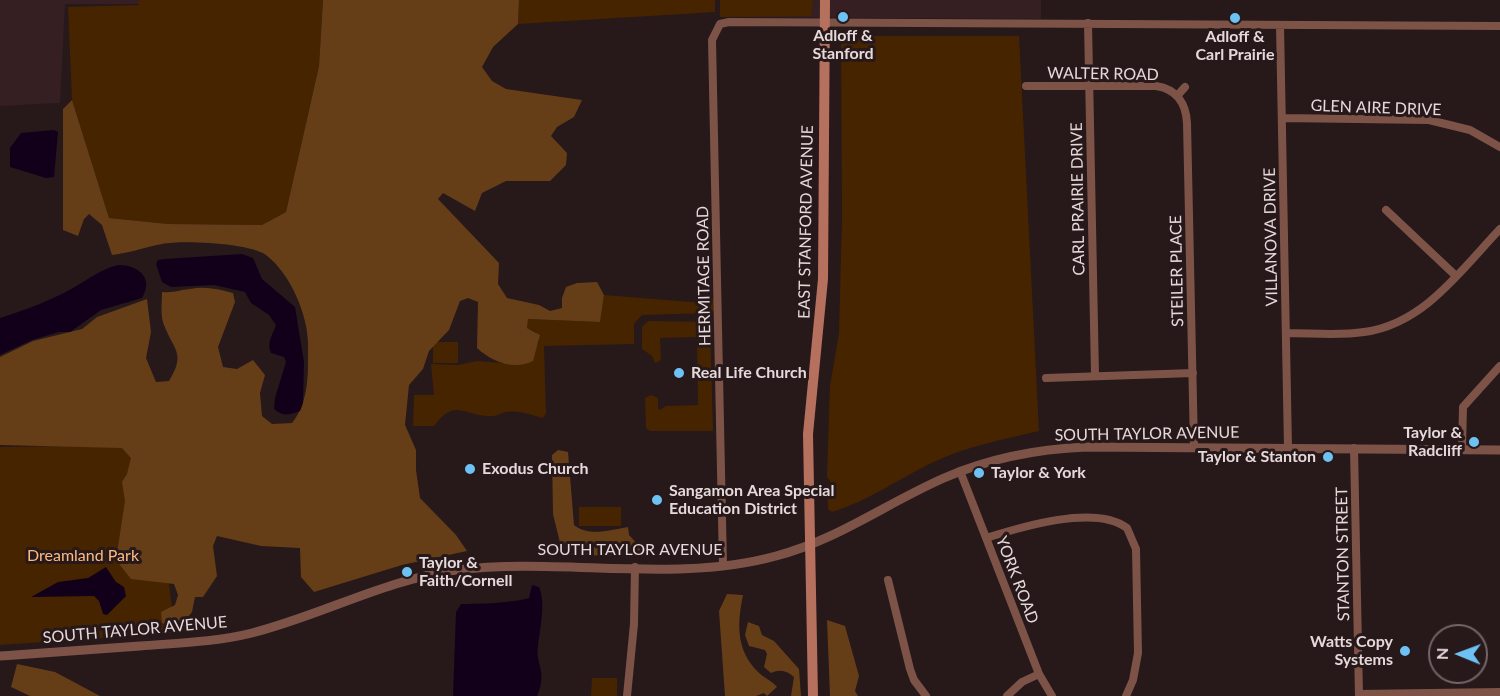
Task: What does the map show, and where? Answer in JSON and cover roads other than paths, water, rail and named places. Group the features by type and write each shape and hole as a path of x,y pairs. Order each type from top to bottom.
{"main road":[{"name":"EAST STANFORD AVENUE","path":"813,696 808,434 823,279 823,23 825,0"}],"street":[{"name":"HERMITAGE ROAD","path":"723,566 712,40 720,24 729,22 823,23"},
{"path":"823,23 1500,26"},
{"name":"CARL PRAIRIE DRIVE","path":"1088,23 1095,375"},
{"name":"VILLANOVA DRIVE","path":"1280,25 1288,448"},
{"name":"WALTER ROAD","path":"1026,86 1156,86 1177,96"},
{"path":"1177,96 1185,87"},
{"name":"STEILER PLACE","path":"1177,96 1186,114 1194,447"},
{"name":"GLEN AIRE DRIVE","path":"1282,118 1429,120 1470,130 1500,147"},
{"path":"1386,210 1456,276"},
{"path":"1286,333 1363,333 1392,326 1424,307 1500,229"},
{"path":"1462,449 1463,407 1500,366"},
{"path":"1046,378 1193,373"},
{"name":"SOUTH TAYLOR AVENUE","path":"0,656 230,637 285,623 398,583 452,571 504,566 723,566 776,556 849,529 960,471 998,459 1049,450 1194,447 1500,450"},
{"name":"STANTON STREET","path":"1354,448 1359,695"},
{"name":"YORK ROAD","path":"960,471 1039,674 1052,696"},
{"path":"986,538 1045,522 1101,519 1115,521 1127,528 1136,549 1138,653 1133,680 1126,696"},
{"path":"627,696 634,624 634,567"},
{"path":"888,580 910,669 914,680 926,696"},
{"path":"1007,696 1022,682 1039,674"},
{"path":"1359,695 1500,692"}],"place":[{"name":"Adloff & Stanford","path":"843,17"},
{"name":"Adloff & Carl Prairie","path":"1235,18"},
{"name":"Real Life Church","path":"679,373"},
{"name":"Taylor & Radcliff","path":"1474,442"},
{"name":"Taylor & Stanton","path":"1328,457"},
{"name":"Exodus Church","path":"470,469"},
{"name":"Taylor & York","path":"979,473"},
{"name":"Sangamon Area Special Education District","path":"657,500"},
{"name":"Taylor & Faith/Cornell","path":"407,572"},
{"name":"Watts Copy Systems","path":"1405,651"}],"park label":[{"name":"Dreamland Park","path":"83,556"}]}
